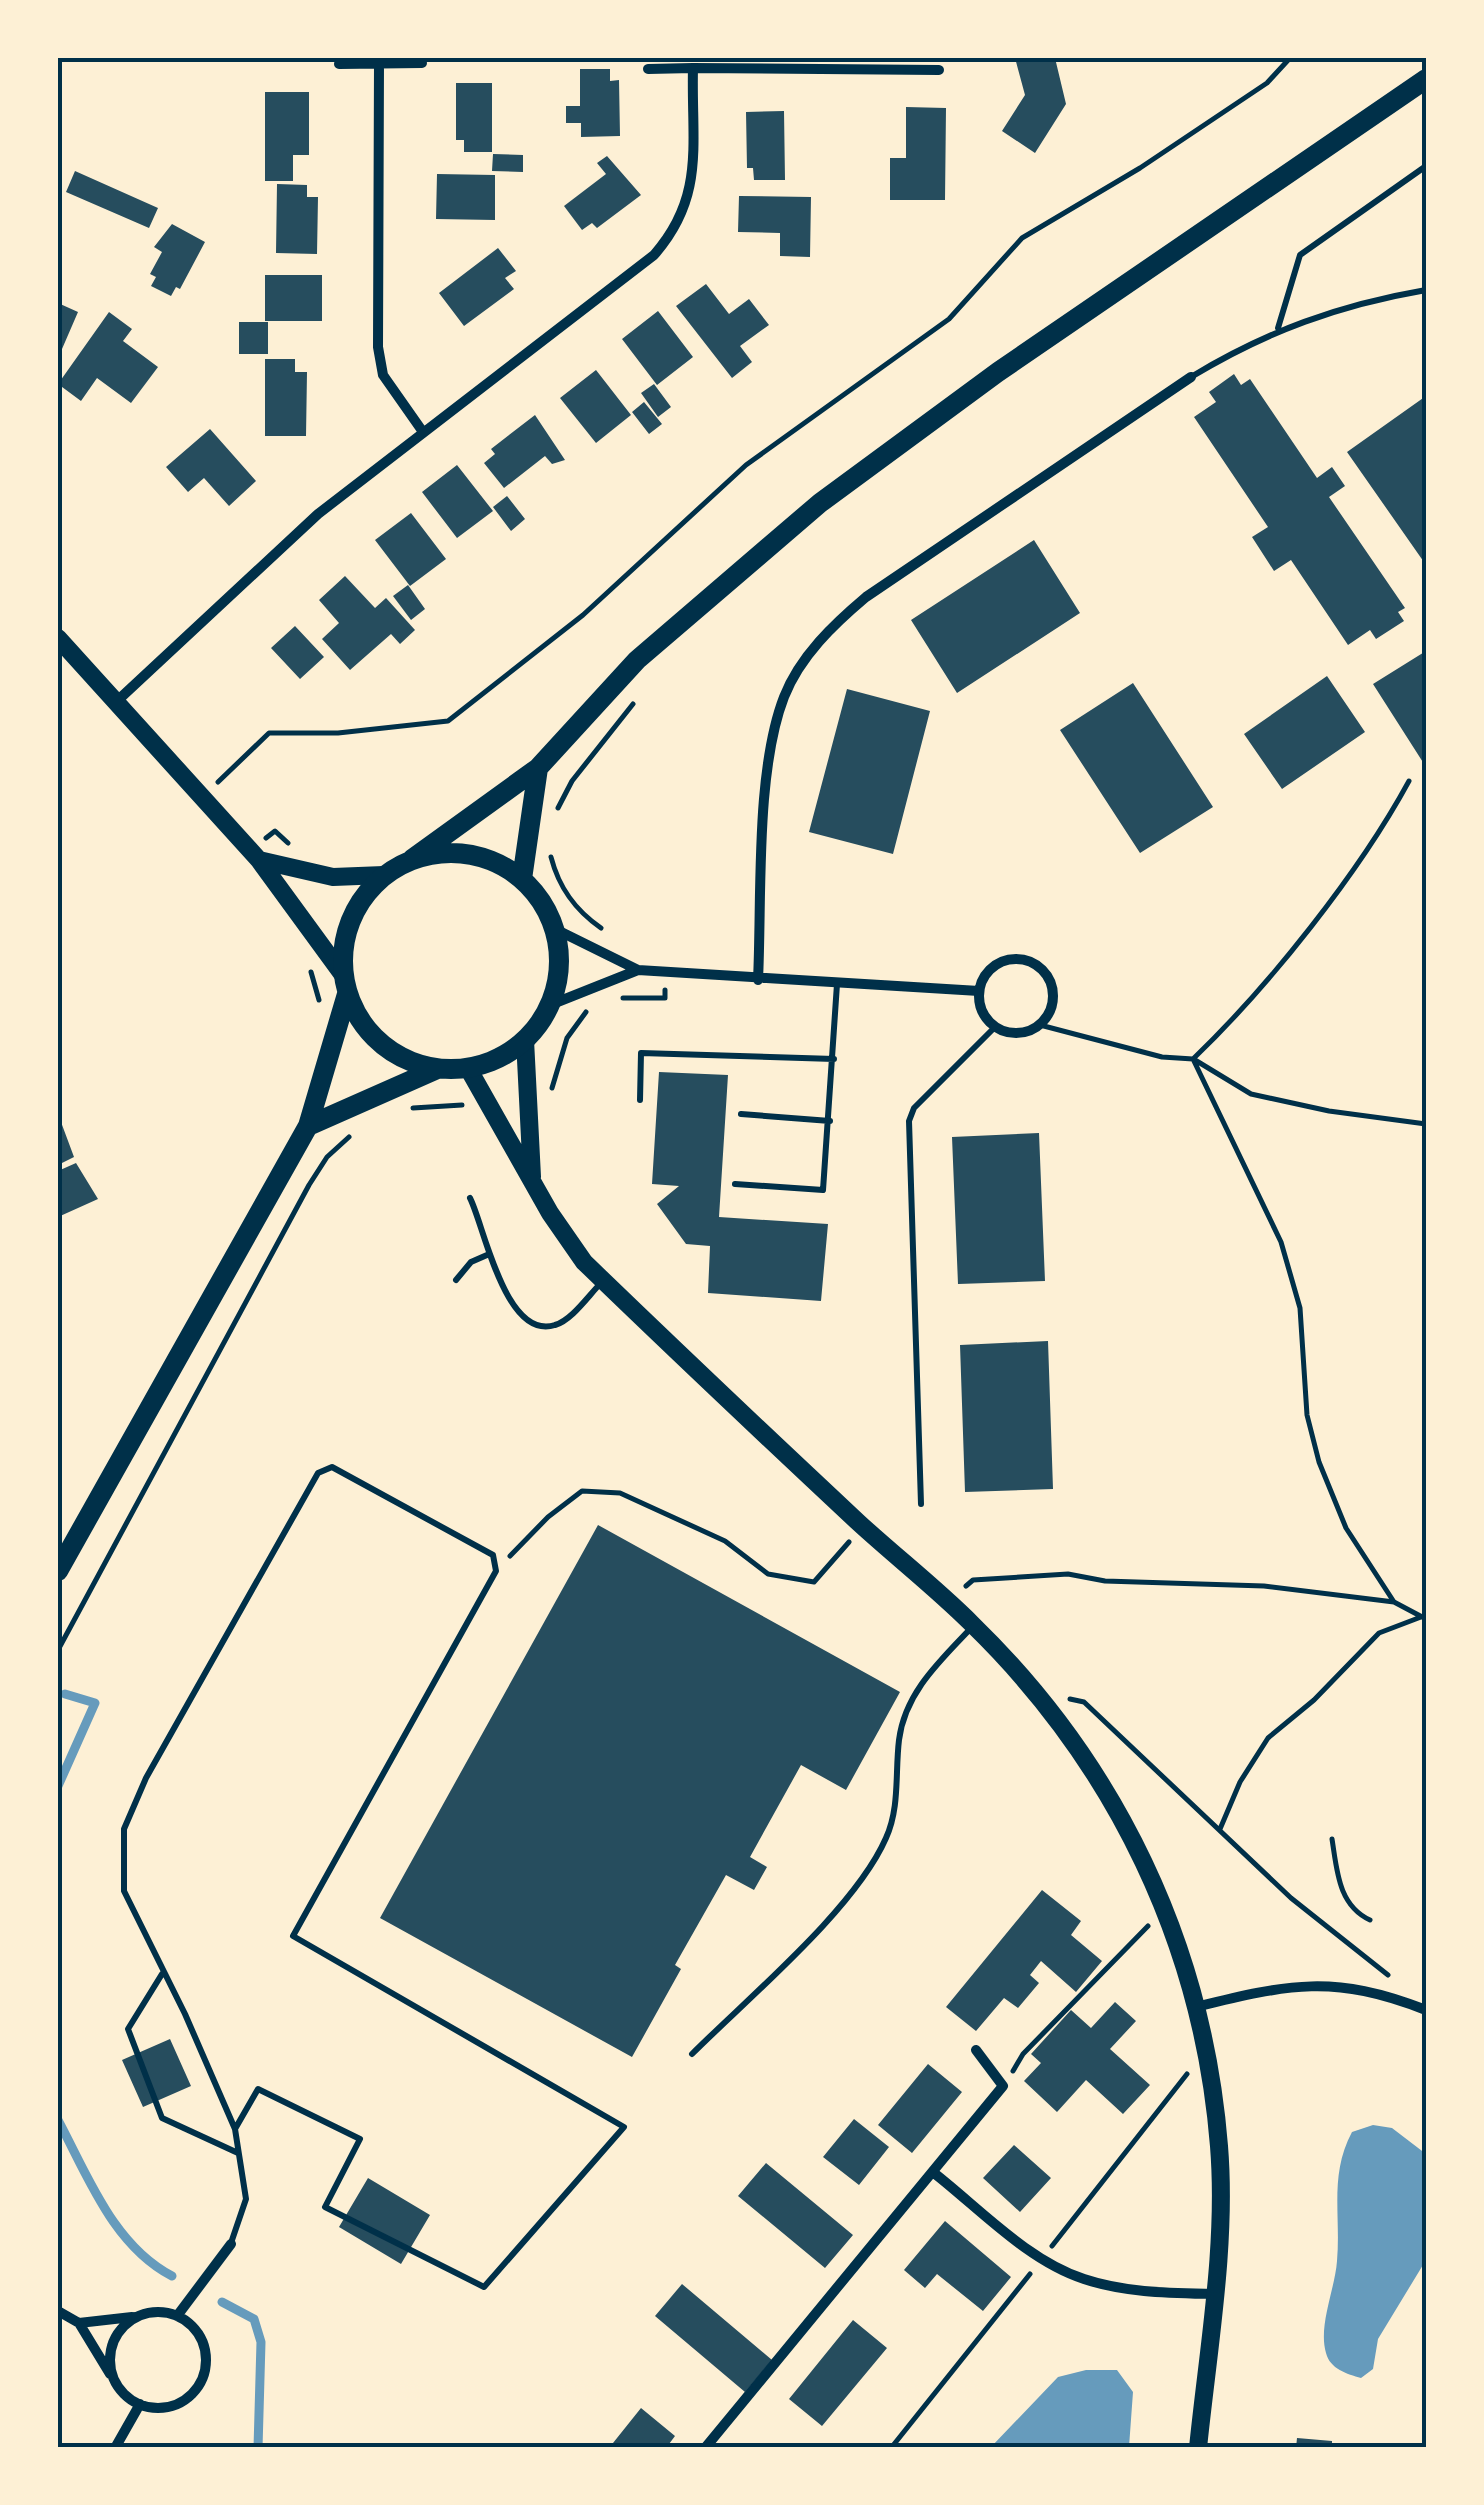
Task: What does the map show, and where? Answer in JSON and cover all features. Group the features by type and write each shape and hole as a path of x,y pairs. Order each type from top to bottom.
{"main road":[{"path":"58,1571 308,1126 345,985 344,938 358,903 384,875 538,768 637,660 820,502 998,372 1426,79"},
{"path":"522,878 538,768"},
{"path":"345,985 360,1022 381,1044 407,1061 437,1069 468,1068 498,1059 526,1040 550,1005 558,980 555,929 542,902 522,878 498,863 470,854 441,852 412,859"},
{"path":"308,1126 437,1069"}],"street":[{"path":"379,63 378,348 382,375 423,432"},
{"path":"339,64 422,63"},
{"path":"648,69 862,63 938,70"},
{"path":"116,702 318,514 654,255 678,228 691,198 692,68"},
{"path":"758,980 773,735 785,694 808,657 834,624 866,596 1191,377"},
{"path":"58,638 259,860 345,985"},
{"path":"259,860 333,877 384,875"},
{"path":"555,929 638,970 979,991"},
{"path":"1023,959 1044,970 1054,992 1048,1016 1040,1025 1018,1033 995,1027 982,1011 979,991 999,962 1023,959"},
{"path":"550,1005 638,970"},
{"path":"526,1040 532,1182"},
{"path":"468,1068 532,1182 584,1262 863,1527 974,1625 1032,1692 1114,1800 1178,1936 1196,2007 1219,2146 1214,2294 1198,2448"},
{"path":"1196,2007 1308,1983 1354,1986 1426,2010"},
{"path":"705,2448 1003,2086 976,2050"},
{"path":"934,2172 1042,2259 1082,2279 1121,2288 1214,2294"},
{"path":"176,2316 231,2244"},
{"path":"58,2311 79,2324 114,2378 140,2404 154,2408 183,2401 202,2378 205,2349 200,2335 176,2316 79,2324"},
{"path":"114,2378 111,2349 117,2335 140,2316"},
{"path":"115,2448 140,2404"}],"lane":[{"path":"1278,329 1300,255 1426,166"},
{"path":"1191,377 1278,329 1322,312 1426,290"},
{"path":"736,1184 823,1190 837,984"},
{"path":"921,1504 909,1121 926,1095 995,1027"},
{"path":"640,1100 641,1054 834,1059"},
{"path":"742,1114 830,1122"},
{"path":"470,1198 487,1256 522,1314 544,1327 562,1322 604,1280"},
{"path":"456,1280 471,1262 487,1256"},
{"path":"231,2244 246,2198 235,2129 185,2014 124,1891 124,1829 146,1778 318,1473 332,1468 493,1555 496,1570 293,1936 624,2127 484,2287 325,2207 360,2139 258,2089 235,2129"},
{"path":"692,2054 863,1882 896,1809 900,1736 907,1707 929,1675 974,1625"},
{"path":"162,1974 128,2030 162,2118 239,2153"}],"path":[{"path":"202,798 269,733 338,733 448,721 583,616 746,465 949,318 1022,238 1140,168 1267,83 1290,58"},
{"path":"554,814 572,781 638,698"},
{"path":"1193,1059 1300,938 1392,814 1409,781"},
{"path":"549,849 556,876 579,912 607,932"},
{"path":"304,958 319,1009"},
{"path":"621,998 665,998 666,972"},
{"path":"528,1104 549,1106 567,1038 588,1010"},
{"path":"1040,1025 1162,1057 1193,1059 1250,1094 1329,1111 1426,1124"},
{"path":"1193,1059 1281,1242 1300,1308 1308,1416 1319,1462 1346,1528 1394,1602"},
{"path":"402,1110 444,1104 473,1110 488,1122 496,1118"},
{"path":"58,1650 309,1185 327,1157 359,1130"},
{"path":"496,1570 548,1517 582,1491 620,1492 725,1541 768,1574 814,1582 863,1527"},
{"path":"946,1600 974,1580 1068,1574 1105,1581 1264,1586 1394,1602 1424,1618"},
{"path":"1220,1829 1240,1782 1268,1738 1314,1700 1379,1633 1424,1618"},
{"path":"1032,1692 1084,1702 1291,1898 1399,1984"},
{"path":"1332,1838 1345,1896 1356,1912 1370,1920"},
{"path":"1003,2086 1023,2054 1131,1944"}],"water":[{"path":"1373,2125 1392,2128 1426,2154 1426,2260 1378,2339 1373,2369 1361,2378 1331,2363 1324,2331 1336,2272 1341,2164 1352,2132"},
{"path":"1086,2370 1117,2370 1133,2392 1129,2447 991,2447 1058,2377"}],"building":[{"path":"1015,58 1055,58 1066,104 1035,153 1002,131 1025,95"},
{"path":"580,69 610,69 610,81 619,80 620,136 581,137 581,123 566,123 566,106 580,106"},
{"path":"456,83 492,83 492,152 464,152 464,140 456,140"},
{"path":"265,92 309,92 309,155 293,155 293,181 265,181"},
{"path":"906,107 946,108 945,200 890,200 890,158 906,158"},
{"path":"784,111 785,180 754,180 753,168 747,168 746,112"},
{"path":"493,154 523,155 523,172 492,171"},
{"path":"607,156 641,195 597,228 592,223 582,230 564,206 606,174 597,163"},
{"path":"75,171 158,208 149,228 66,192"},
{"path":"437,174 495,175 495,220 436,219"},
{"path":"277,184 307,185 307,197 318,197 317,254 276,253"},
{"path":"739,196 811,197 810,257 780,256 780,233 738,232"},
{"path":"172,224 205,242 180,289 176,287 171,296 151,286 156,277 150,274 162,252 154,247"},
{"path":"498,248 516,271 505,278 514,289 464,326 439,293"},
{"path":"265,275 322,275 322,321 265,321"},
{"path":"706,284 729,314 749,299 769,325 740,346 752,362 732,378 676,306"},
{"path":"58,303 78,312 62,349 58,347"},
{"path":"658,311 693,357 657,385 622,339"},
{"path":"109,312 132,329 123,341 158,367 131,403 97,378 81,401 58,384"},
{"path":"239,322 268,322 268,354 239,354"},
{"path":"265,359 295,359 295,372 307,372 306,436 265,436"},
{"path":"596,370 631,415 596,443 560,398"},
{"path":"1234,374 1241,385 1250,379 1317,478 1332,467 1345,486 1329,497 1405,608 1398,612 1404,621 1376,639 1370,630 1348,645 1291,560 1274,571 1252,537 1268,527 1194,417 1216,402 1209,392"},
{"path":"654,384 671,407 658,417 641,393"},
{"path":"1426,396 1426,565 1347,452"},
{"path":"644,402 662,424 649,434 632,412"},
{"path":"535,415 565,460 552,464 545,456 504,488 484,463 495,454 491,449"},
{"path":"210,429 256,481 229,506 204,478 188,492 166,467"},
{"path":"457,465 493,511 457,538 422,492"},
{"path":"507,496 525,519 511,531 493,507"},
{"path":"411,513 446,559 410,586 375,540"},
{"path":"1034,540 1080,613 957,693 911,620"},
{"path":"345,576 375,608 386,598 415,630 400,644 391,634 350,670 322,639 339,623 319,600"},
{"path":"408,585 425,609 411,620 393,596"},
{"path":"295,626 324,657 300,679 271,648"},
{"path":"1426,651 1426,767 1373,684"},
{"path":"1327,676 1365,732 1282,789 1244,734"},
{"path":"1133,683 1213,807 1140,853 1060,730"},
{"path":"847,689 930,711 893,854 809,832"},
{"path":"659,1072 728,1075 719,1217 828,1224 821,1301 708,1293 710,1246 686,1244 657,1204 679,1186 652,1184"},
{"path":"58,1114 74,1157 58,1165"},
{"path":"1039,1133 1045,1281 958,1284 952,1137"},
{"path":"76,1163 98,1199 58,1217 58,1171"},
{"path":"1048,1341 1053,1489 965,1492 960,1345"},
{"path":"598,1525 900,1692 846,1790 801,1765 750,1857 767,1867 754,1890 726,1875 675,1965 681,1969 632,2057 380,1918"},
{"path":"1042,1890 1081,1921 1071,1935 1102,1961 1076,1992 1041,1961 1030,1975 1039,1983 1018,2008 1004,1998 976,2031 946,2007"},
{"path":"1115,2002 1136,2021 1110,2049 1150,2085 1123,2114 1086,2080 1057,2112 1024,2081 1041,2063 1031,2054 1071,2010 1091,2028"},
{"path":"170,2039 191,2086 143,2107 122,2060"},
{"path":"928,2064 962,2092 912,2153 878,2125"},
{"path":"854,2119 889,2147 859,2185 823,2157"},
{"path":"1014,2145 1051,2178 1020,2212 983,2178"},
{"path":"766,2163 853,2235 825,2268 738,2196"},
{"path":"368,2178 430,2215 401,2264 339,2227"},
{"path":"945,2221 1011,2277 983,2311 937,2274 925,2288 904,2270"},
{"path":"682,2284 772,2360 745,2392 655,2316"},
{"path":"853,2320 887,2348 822,2426 789,2399"},
{"path":"641,2408 675,2436 666,2448 609,2448"},
{"path":"1297,2438 1332,2441 1332,2448 1296,2448"}],"waterway":[{"path":"58,1786 95,1703 65,1694"},
{"path":"58,2120 118,2228 151,2263 172,2276"},
{"path":"222,2302 254,2319 261,2342 258,2448"}]}
